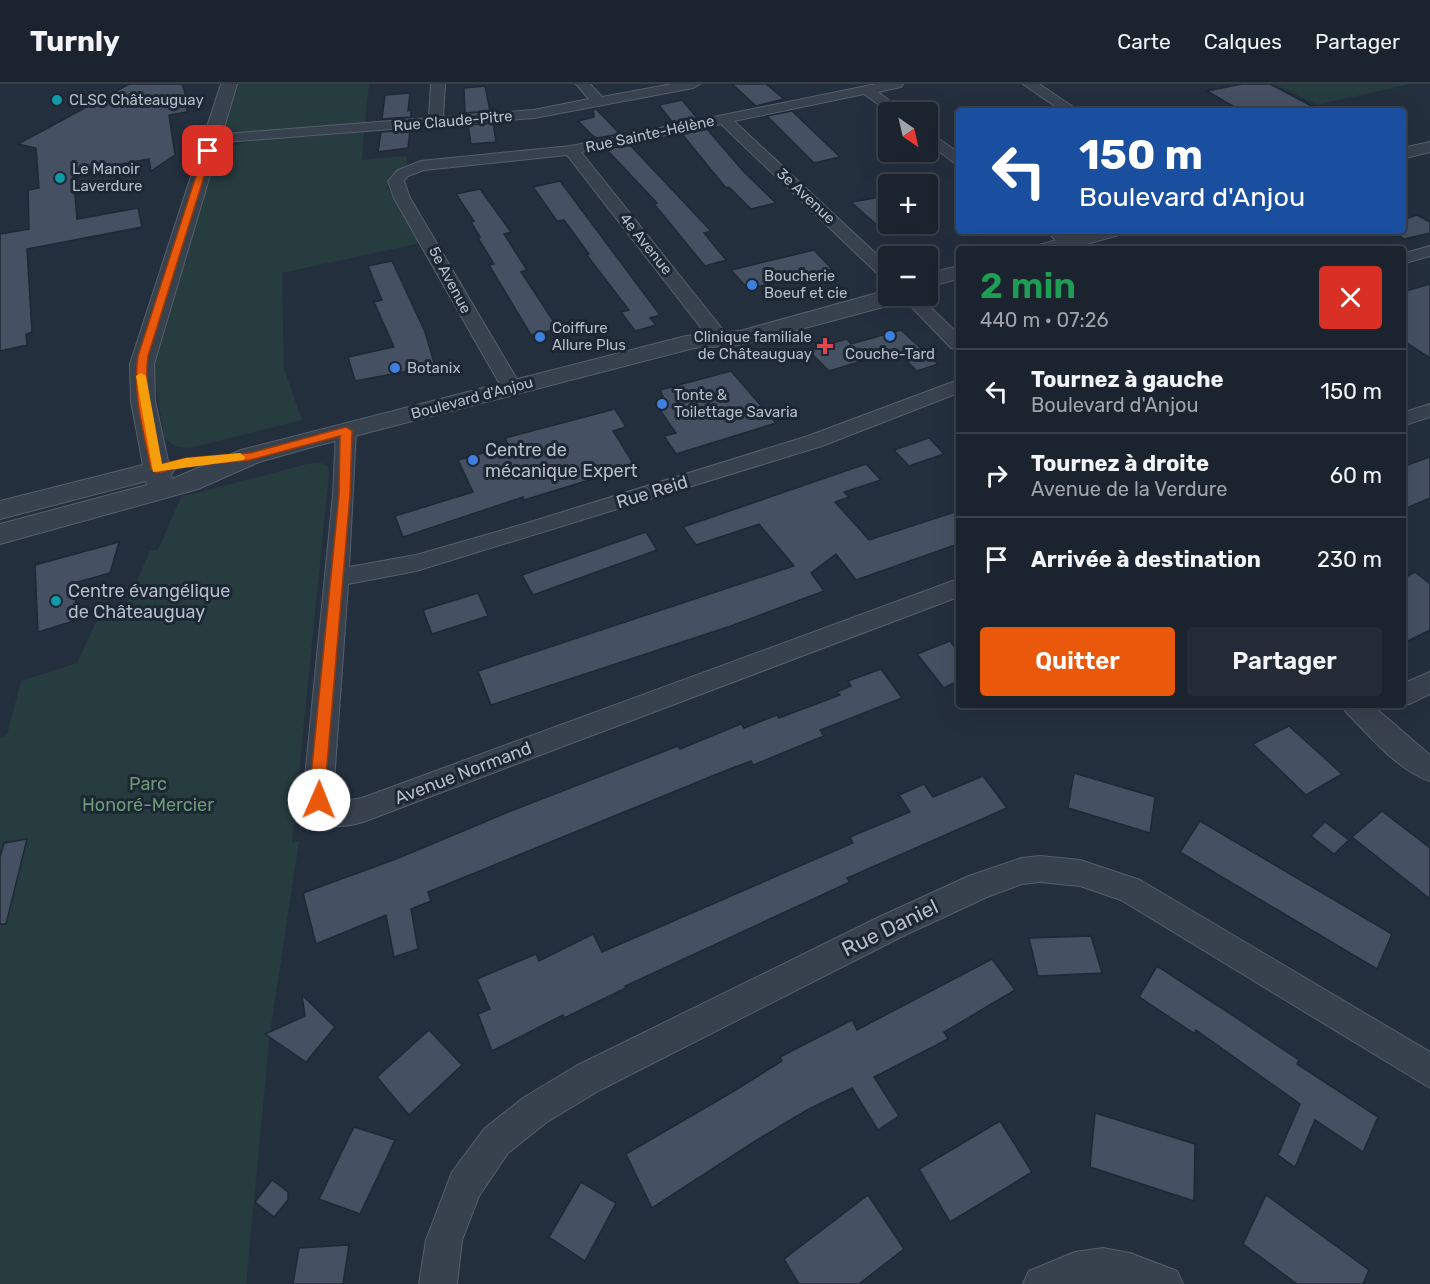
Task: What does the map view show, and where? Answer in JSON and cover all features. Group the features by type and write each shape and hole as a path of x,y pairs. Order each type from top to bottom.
{"street":[{"path":"159,480 142,394 142,364 229,84"},
{"path":"436,123 438,84"},
{"path":"583,84 599,102"},
{"name":"Rue Claude-Pitre","path":"212,139 534,114 693,84"},
{"name":"Rue Sainte-Hélène","path":"403,173 428,165 571,150 896,84"},
{"path":"1033,86 1057,84"},
{"path":"1033,86 1067,108"},
{"path":"867,90 883,102"},
{"name":"3e Avenue","path":"724,119 878,265"},
{"path":"938,144 956,157"},
{"path":"1406,153 1430,147"},
{"name":"4e Avenue","path":"571,150 710,338"},
{"name":"5e Avenue","path":"403,173 396,181 402,198 512,388"},
{"path":"1061,237 1086,234"},
{"path":"1406,258 1430,251"},
{"path":"938,278 956,273"},
{"name":"Boulevard d'Anjou","path":"710,338 731,325 867,289 878,288"},
{"name":"Boulevard d'Anjou","path":"0,510 159,480 189,483 250,456 710,338 751,335 878,301"},
{"path":"919,306 956,342"},
{"name":"Rue Reid","path":"338,577 416,563 544,526 815,441 956,387"},
{"path":"1406,419 1430,410"},
{"name":"Avenue Normand","path":"346,431 347,457 338,577 318,794 325,809 337,815 363,810 956,589"},
{"name":"Boulevard d'Anjou","path":"0,534 159,480"},
{"path":"1406,694 1430,682"},
{"path":"1368,708 1401,748 1430,770"},
{"name":"Rue Daniel","path":"438,1284 444,1240 453,1210 465,1185 496,1141 535,1110 588,1078 890,927 979,886 1022,871 1040,869 1080,873 1130,890 1195,927 1430,1071"},
{"path":"1042,1284 1097,1265 1116,1266 1164,1284"}],"green space":[{"path":"237,84 369,84 365,124 240,132 228,130 224,125"},
{"path":"1274,84 1410,84 1317,105"},
{"path":"364,132 362,160 407,156 407,165 388,177 387,187 421,243 282,273 284,369 302,420 190,448 172,444 164,437 153,365 217,149 257,140"},
{"name":"Parc Honoré-Mercier","path":"321,463 327,466 329,473 292,843 299,841 270,1033 246,1284 0,1284 0,737 7,735 21,681 77,663 101,612 126,605 150,551 158,550 181,497 307,464"}],"building":[{"path":"129,84 182,84 190,108 187,108 187,112 169,115 175,155 151,171 149,159 73,173 77,219 138,208 142,227 27,249 32,332 26,334 27,345 0,351 0,234 29,229 28,190 39,188 36,148 18,144"},
{"path":"732,84 766,84 784,99 756,106"},
{"path":"1242,84 1270,84 1315,108 1236,108 1207,91"},
{"path":"485,86 490,111 465,113 464,88"},
{"path":"410,93 408,111 411,110 411,117 382,119 385,95"},
{"path":"682,100 697,118 673,123 659,105"},
{"path":"593,109 596,109 620,134 597,138 593,136 578,121 594,117"},
{"path":"792,111 840,157 814,163 767,116"},
{"path":"493,123 496,142 471,144 468,125"},
{"path":"707,129 744,172 776,203 751,209 729,187 726,188 682,134"},
{"path":"410,130 408,148 378,152 381,132"},
{"path":"630,145 711,231 704,233 726,260 705,266 654,204 657,203 606,149"},
{"path":"560,181 660,315 650,318 656,325 635,331 621,312 629,310 586,254 589,254 564,220 557,221 533,187"},
{"path":"480,189 511,232 504,234 527,270 521,272 556,325 551,326 553,330 531,335 489,265 494,264 478,238 480,237 471,222 474,221 456,194"},
{"path":"878,198 878,226 851,202"},
{"path":"1417,215 1430,222 1430,233 1404,239 1396,234 1406,234 1406,219"},
{"path":"814,250 832,269 748,289 731,270"},
{"path":"392,261 425,332 435,366 355,381 348,357 394,347 374,302 382,300 368,266"},
{"path":"1430,284 1430,358 1406,343 1406,291"},
{"path":"901,330 938,364 917,371 896,351 829,371 808,350 847,339 851,344"},
{"path":"731,371 776,423 676,454 664,436 676,433 655,403 665,401 660,390"},
{"path":"615,409 626,427 613,431 635,466 524,500 523,497 403,537 395,516 473,492 458,460 509,446 505,438"},
{"path":"929,438 944,454 909,466 894,450"},
{"path":"1430,457 1430,498 1406,508 1406,466"},
{"path":"866,464 881,480 844,492 849,497 835,502 869,540 956,512 956,545 856,580 836,554 811,573 824,591 731,626 491,705 478,671 794,566 759,524 696,545 683,527"},
{"path":"646,532 657,550 533,595 522,575"},
{"name":"Centre évangélique de Châteauguay","path":"119,542 110,573 74,583 77,620 38,632 35,565"},
{"path":"1415,572 1430,584 1430,630 1406,642 1406,577"},
{"path":"478,593 488,616 432,634 423,610"},
{"path":"950,641 956,648 956,682 944,688 917,654"},
{"path":"881,669 902,698 820,730 824,736 753,765 751,761 727,770 428,892 431,901 411,909 418,949 394,957 386,915 316,944 303,893 396,859 678,746 680,749 741,724 744,728 777,715 779,718 840,695 837,692 851,686 848,681"},
{"path":"1289,726 1342,774 1306,795 1253,744"},
{"path":"1074,773 1155,797 1150,833 1068,808"},
{"path":"983,776 1007,808 847,878 850,882 625,986 626,988 564,1018 563,1015 492,1051 478,1014 490,1009 477,979 536,954 539,961 593,934 602,952 853,843 850,837 910,812 899,795 924,784 933,797"},
{"path":"1382,811 1430,848 1430,899 1352,837"},
{"path":"1200,821 1392,934 1377,969 1180,852"},
{"path":"1325,822 1349,840 1334,854 1311,836"},
{"path":"27,839 6,924 0,924 0,857 4,843"},
{"path":"1091,936 1102,973 1038,976 1029,938"},
{"path":"992,959 1015,990 944,1032 948,1039 874,1077 899,1116 878,1130 852,1088 807,1110 760,1138 652,1208 626,1154 782,1061 780,1057 852,1020 857,1030"},
{"path":"1157,966 1299,1060 1297,1064 1378,1117 1363,1152 1315,1120 1295,1167 1278,1155 1300,1104 1196,1030 1195,1034 1139,997"},
{"path":"302,995 335,1027 306,1062 265,1034 305,1016"},
{"path":"429,1030 462,1065 409,1115 377,1077"},
{"path":"1095,1113 1195,1144 1194,1201 1090,1167"},
{"path":"1000,1121 1032,1172 950,1222 919,1169"},
{"path":"354,1127 395,1140 360,1214 319,1199"},
{"path":"272,1180 288,1192 288,1200 274,1217 255,1202"},
{"path":"581,1182 616,1203 585,1261 549,1237"},
{"path":"868,1195 904,1249 859,1284 799,1284 784,1259"},
{"path":"1266,1195 1369,1270 1363,1284 1297,1284 1243,1244"},
{"path":"349,1245 343,1284 293,1284 299,1248"}],"slow traffic":[{"path":"141,376 157,469 186,462 240,457"}],"place":[{"name":"CLSC Châteauguay","path":"57,100"},
{"name":"Le Manoir Laverdure","path":"60,178"},
{"name":"Boucherie Boeuf et cie","path":"752,285"},
{"name":"Couche-Tard","path":"890,336"},
{"name":"Coiffure Allure Plus","path":"540,337"},
{"name":"Clinique familiale de Châteauguay","path":"825,346"},
{"name":"Botanix","path":"395,368"},
{"name":"Tonte & Toilettage Savaria","path":"662,404"},
{"name":"Centre de mécanique Expert","path":"473,460"},
{"name":"Centre évangélique de Châteauguay","path":"56,601"}],"route":[{"path":"208,151 143,356 141,374 144,401 157,469 186,462 250,456 346,431 347,457 319,777 319,800"}]}
